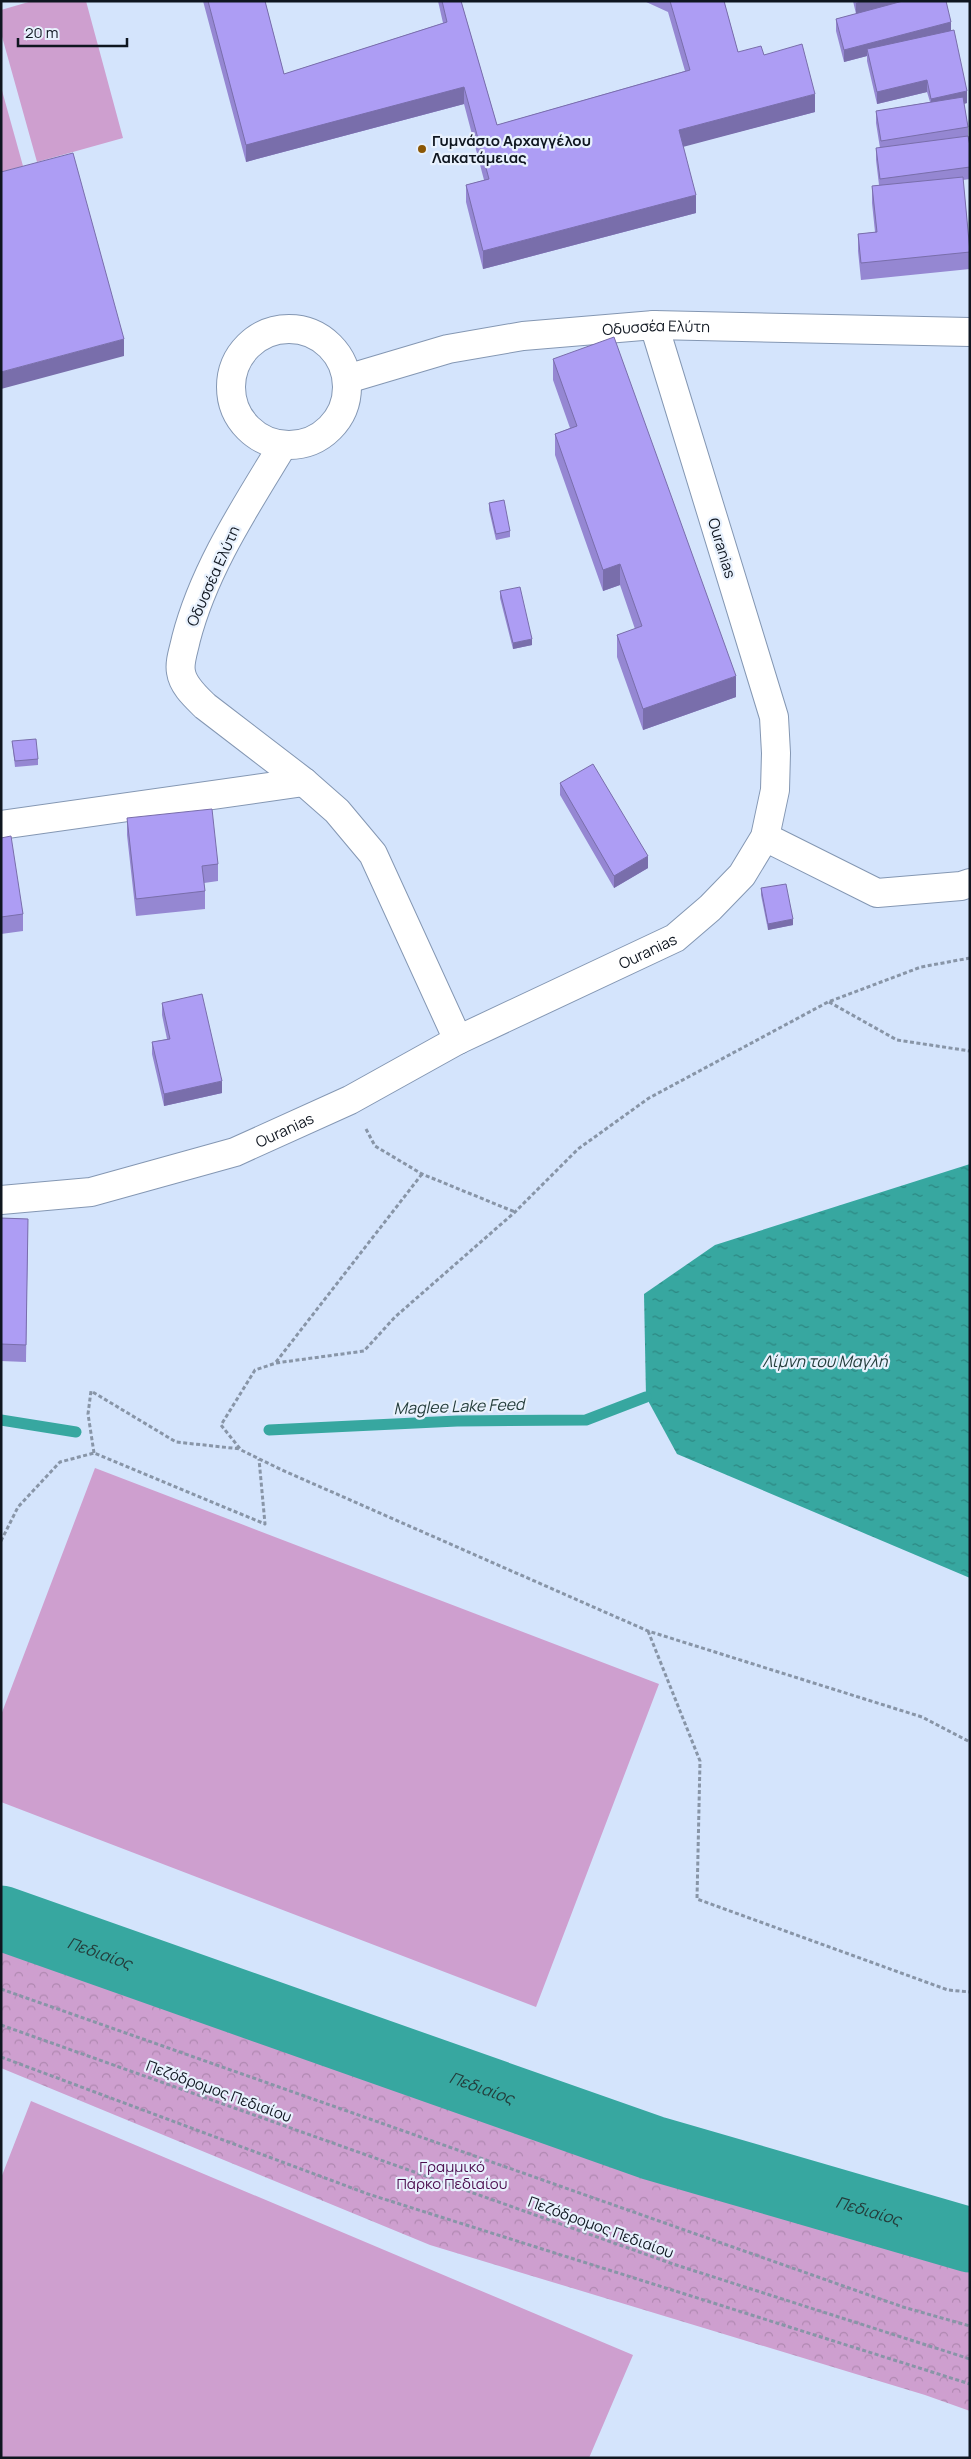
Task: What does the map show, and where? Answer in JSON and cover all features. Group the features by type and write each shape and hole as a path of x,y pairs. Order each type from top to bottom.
{"street":[{"name":"Οδυσσέα Ελύτη","path":"348,379 448,349 523,336 654,325 970,332"},
{"name":"Ouranias","path":"1,1200 90,1192 236,1152 350,1100 458,1040 675,938 710,908 742,875 765,837 775,790 776,753 774,717 654,325"},
{"path":"278,329 302,330 323,339 340,357 348,379 346,400 338,420 323,435 304,443 283,445 260,438 243,422 232,401 231,377 240,355 256,338 278,329"},
{"name":"Οδυσσέα Ελύτη","path":"283,445 235,524 193,614 182,654 181,672 191,692 205,706 304,782 337,811 373,854 458,1040"},
{"path":"1,825 304,782"},
{"path":"765,837 877,893 961,886 970,883"}],"path":[{"path":"242,1450 221,1425 255,1370 276,1362 364,1351 395,1317 515,1212 578,1149 649,1098 828,1002 922,968 970,958"},
{"path":"828,1002 897,1040 970,1051"},
{"path":"350,1100 375,1146 422,1174 515,1212"},
{"path":"276,1362 422,1174"},
{"path":"94,1453 88,1414 92,1391 176,1442 242,1450 648,1631 922,1717 970,1742"},
{"path":"1,1542 18,1506 60,1462 94,1453 265,1524 259,1458"},
{"path":"648,1631 700,1761 697,1899 948,1990 970,1992"},
{"path":"1,1989 893,2303 970,2326"},
{"name":"Πεζόδρομος Πεδιαίου","path":"1,2025 674,2264 970,2359"},
{"path":"1,2057 368,2194 970,2384"}],"green space":[{"path":"32,1 86,1 123,138 37,162 1,33 1,10"},
{"path":"1,87 23,166 1,172"},
{"path":"95,1468 659,1684 536,2007 1,1802 1,1715"},
{"name":"Γραμμικό Πάρκο Πεδιαίου","path":"1,1945 781,2209 970,2261 970,2411 925,2395 430,2245 1,2068"},
{"path":"31,2101 633,2355 589,2458 1,2458 1,2178"}],"water":[{"name":"Λίμνη του Μαγλή","path":"970,1164 970,1578 677,1454 646,1397 644,1294 715,1245"}],"building":[{"path":"208,1 265,1 284,74 447,22 442,1 461,1 497,125 690,70 670,1 724,1 738,52 761,46 764,55 802,44 815,94 679,130 696,195 483,251 466,185 489,179 464,87 246,145"},
{"path":"903,1 946,1 951,22 844,50 836,19"},
{"path":"954,30 967,91 931,99 927,80 877,92 867,49"},
{"path":"963,97 968,127 881,141 876,111"},
{"path":"968,136 970,167 880,179 876,148"},
{"path":"73,153 124,339 1,372 1,172"},
{"path":"963,177 970,252 861,263 858,234 877,232 872,186"},
{"path":"614,337 736,676 643,709 617,635 642,626 620,564 603,570 555,434 577,426 553,359"},
{"path":"504,500 510,531 496,534 489,503"},
{"path":"520,587 532,639 513,643 500,591"},
{"path":"36,739 38,759 15,761 12,741"},
{"path":"593,764 648,856 614,876 560,783"},
{"path":"212,809 218,864 202,866 205,891 136,899 127,818"},
{"path":"11,836 23,914 1,917 1,838"},
{"path":"786,884 793,919 768,924 761,888"},
{"path":"202,994 222,1081 164,1094 152,1042 170,1039 162,1003"},
{"path":"1,1218 28,1219 26,1345 1,1344"}],"waterway":[{"name":"Maglee Lake Feed","path":"269,1430 457,1421 586,1420 646,1397"},
{"name":"Maglee Lake Feed","path":"1,1420 76,1432"},
{"name":"Πεδιαίος","path":"1,1918 653,2148 970,2240"}],"place":[{"name":"Γυμνάσιο Αρχαγγέλου Λακατάμειας","path":"422,149"}]}
